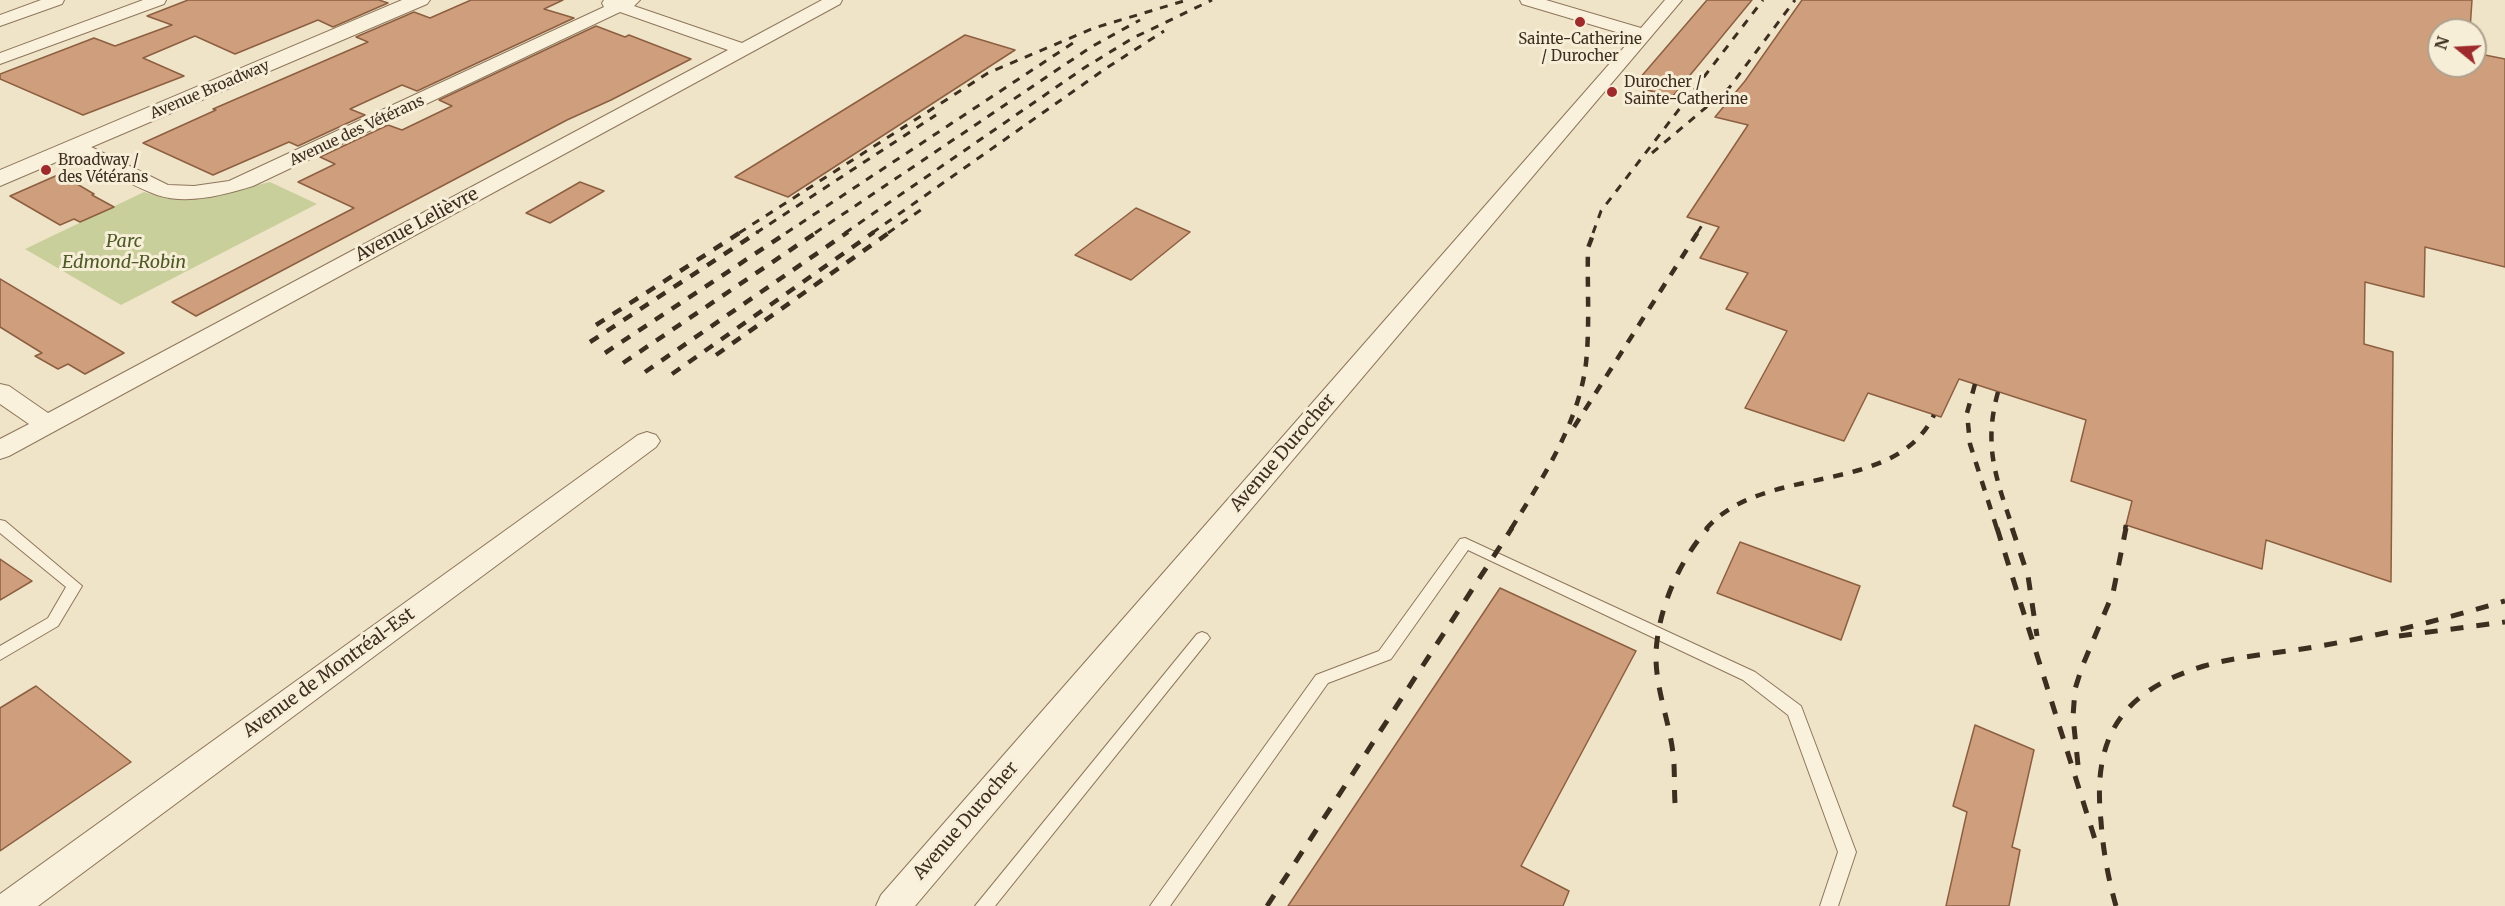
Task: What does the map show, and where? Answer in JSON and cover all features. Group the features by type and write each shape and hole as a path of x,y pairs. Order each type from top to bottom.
{"street":[{"path":"0,21 56,0"},
{"path":"0,59 158,0"},
{"name":"Avenue Broadway","path":"0,179 420,0"},
{"name":"Avenue Lelièvre","path":"0,450 834,0"},
{"path":"1528,0 1643,34"},
{"name":"Avenue Durocher","path":"893,906 1674,0"},
{"path":"618,2 743,49"},
{"name":"Avenue des Vétérans","path":"76,147 162,190 177,193 220,189 246,182 274,170 618,2"},
{"path":"0,392 47,424"},
{"name":"Avenue de Montréal-Est","path":"11,906 647,441"}],"lane":[{"path":"0,525 75,586 53,622 0,654"},
{"path":"1159,906 1322,679 1385,655 1465,543 1749,676 1795,711 1847,852 1829,906"},
{"path":"984,906 1202,638"}],"green space":[{"name":"Parc Edmond-Robin","path":"270,182 317,204 121,305 25,249 144,192 168,199 211,196"}],"building":[{"path":"188,0 379,0 388,3 333,27 318,20 235,54 195,36 143,58 184,76 83,115 0,79 0,74 94,38 115,46 172,25 147,16"},
{"path":"471,0 563,0 544,9 574,18 417,91 402,85 350,109 365,115 298,146 289,142 213,175 143,143 216,110 213,109 368,42 356,37 414,12 430,18"},
{"path":"1707,0 1752,0 1672,97 1633,86"},
{"path":"1802,0 2472,0 2471,18 2427,18 2427,78 2487,78 2487,55 2505,59 2505,267 2425,247 2424,297 2365,282 2364,344 2393,352 2391,582 2266,540 2262,569 2126,525 2132,501 2071,481 2086,420 1959,379 1941,417 1868,393 1844,441 1745,408 1787,331 1726,309 1748,273 1700,258 1719,227 1687,217 1748,125 1715,117 1745,81"},
{"path":"596,26 625,37 629,35 691,59 567,120 196,316 172,302 354,208 298,182 335,164 320,157 388,125 402,130 452,106 439,100"},
{"path":"965,35 1015,50 788,197 735,177"},
{"path":"60,174 114,207 80,222 74,219 60,225 10,196"},
{"path":"580,182 604,191 550,223 526,213"},
{"path":"1136,208 1190,232 1131,280 1075,255"},
{"path":"0,279 124,353 85,374 68,364 58,369 35,356 42,353 0,327"},
{"path":"1740,542 1860,586 1841,640 1717,593"},
{"path":"0,559 32,581 0,600"},
{"path":"1500,588 1636,651 1521,866 1569,891 1563,906 1288,906"},
{"path":"36,686 131,762 0,851 0,708"},
{"path":"1975,725 2034,750 2012,847 2020,850 2009,906 1946,906 1967,812 1953,806"}],"railway":[{"path":"739,233 988,73 1094,28 1187,0"},
{"path":"845,233 1084,68 1133,38 1212,0"},
{"path":"1593,233 1601,211 1763,0"},
{"path":"1652,153 1729,88 1795,0"},
{"path":"815,233 1091,47 1140,20"},
{"path":"872,233 1105,69 1164,31"},
{"path":"786,233 1073,43"},
{"path":"756,233 936,115"},
{"path":"888,233 922,209"},
{"path":"1697,233 1704,222"},
{"path":"596,325 741,232"},
{"path":"590,342 758,232"},
{"path":"605,353 788,232"},
{"path":"623,363 817,232"},
{"path":"645,372 848,232"},
{"path":"672,374 874,232"},
{"path":"716,355 890,232"},
{"path":"1511,529 1558,450 1576,407 1586,363 1588,248 1594,232"},
{"path":"1574,427 1698,232"},
{"path":"1975,384 1967,413 1970,444 1997,529"},
{"path":"1998,392 1994,411 1992,446 2001,494 2013,529"},
{"path":"1706,529 1731,508 1760,495 1860,470 1890,458 1915,441 1934,415"},
{"path":"2125,529 2126,525"},
{"path":"1267,906 1512,528"},
{"path":"1675,803 1673,753 1656,666 1658,636 1666,603 1679,570 1708,528"},
{"path":"1997,528 2098,849"},
{"path":"2012,528 2028,576 2037,636"},
{"path":"2078,765 2073,717 2075,689 2113,593 2126,528"},
{"path":"2116,906 2108,874 2101,821 2099,791 2102,765 2108,742 2118,721 2133,704 2152,689 2175,676 2204,666 2233,659 2367,637 2505,601"},
{"path":"2399,636 2505,622"}],"place":[{"name":"Sainte-Catherine / Durocher","path":"1580,22"},
{"name":"Durocher / Sainte-Catherine","path":"1612,92"},
{"name":"Broadway / des Vétérans","path":"46,170"}]}
